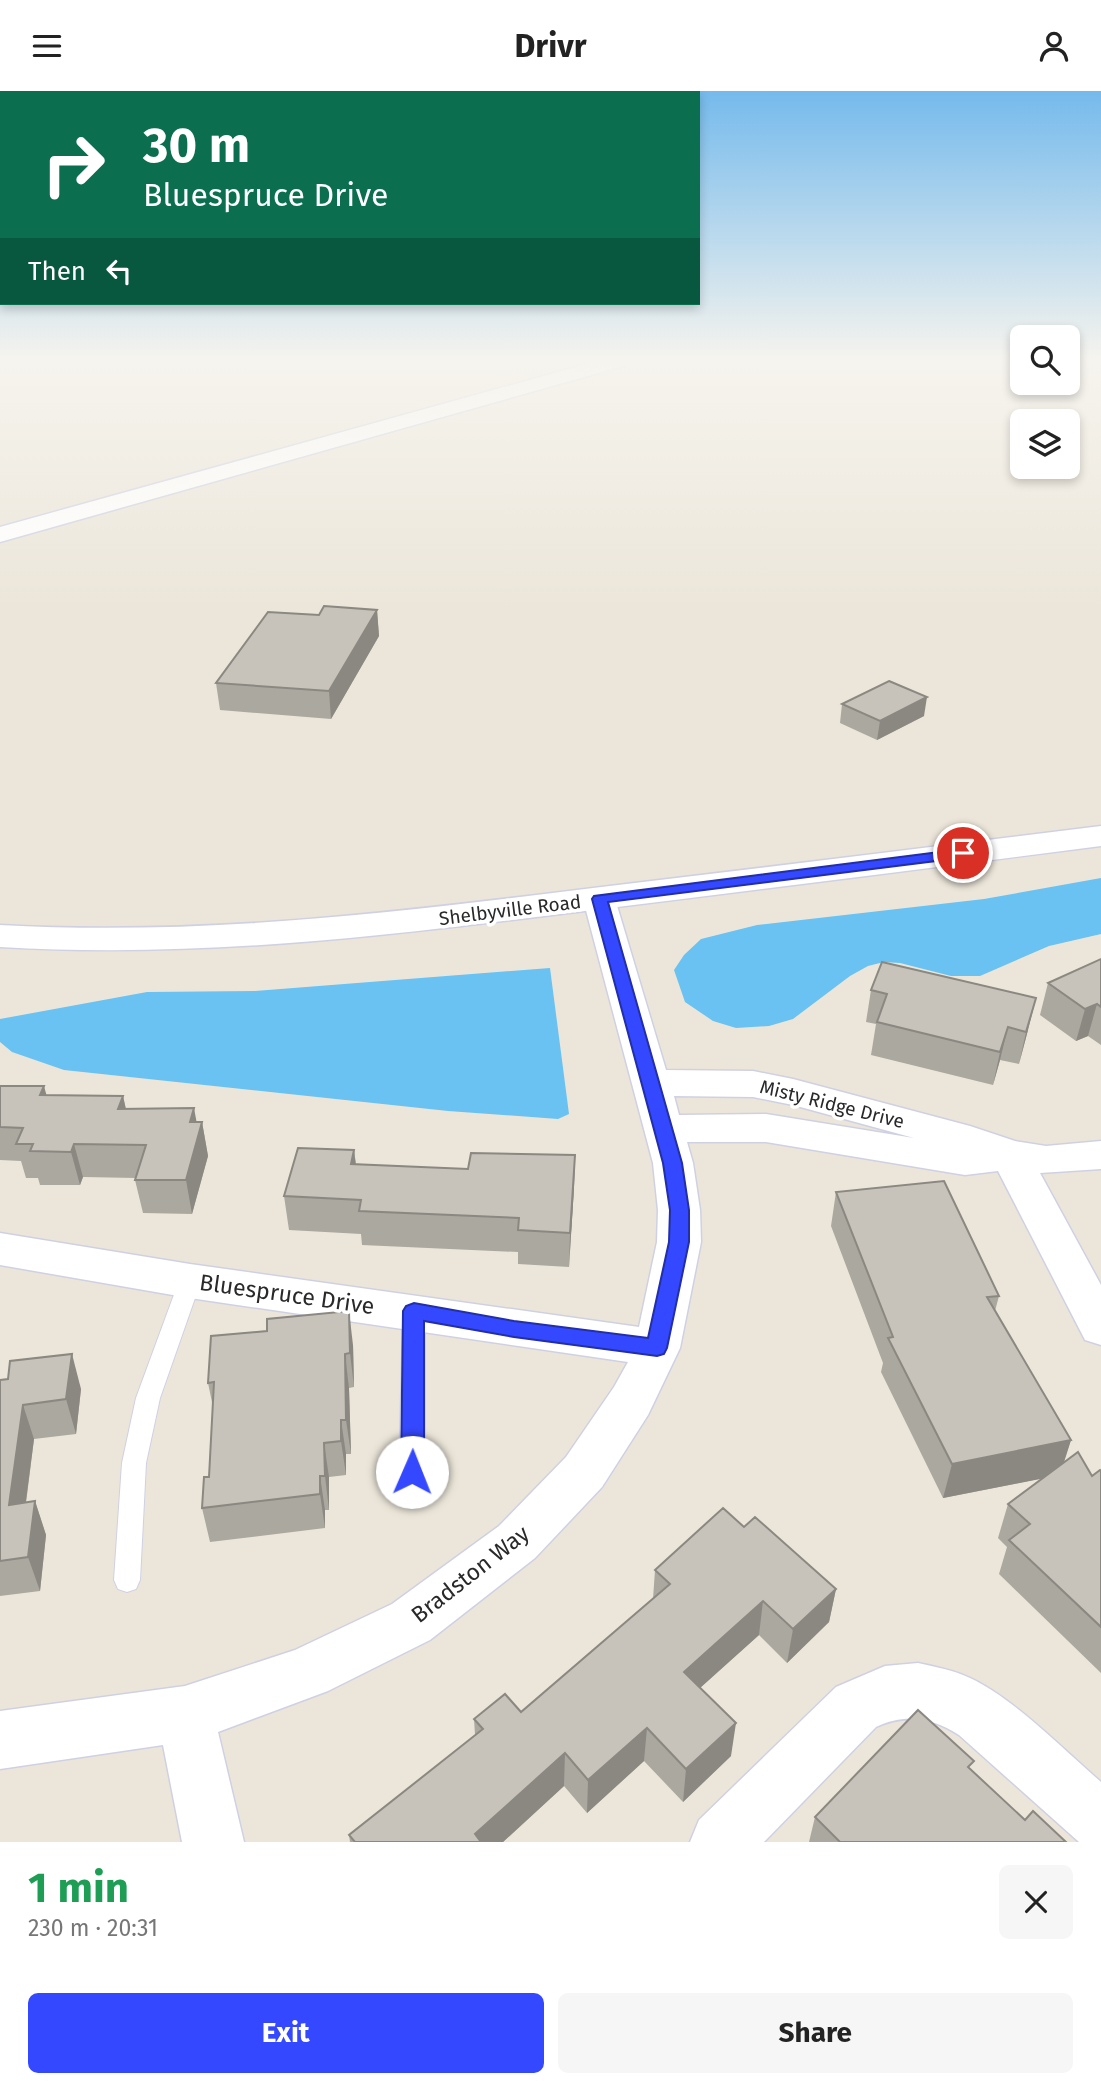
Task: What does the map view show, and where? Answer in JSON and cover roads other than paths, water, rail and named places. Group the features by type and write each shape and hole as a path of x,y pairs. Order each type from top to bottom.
{"main road":[{"path":"0,535 326,444"},
{"name":"Shelbyville Road","path":"0,936 73,941 153,942 315,934 1101,836"}],"street":[{"name":"Bradston Way","path":"0,1740 185,1714 308,1672 411,1622 517,1542 584,1472 631,1401 657,1348 679,1242 679,1210 674,1175 599,899"},
{"name":"Misty Ridge Drive","path":"649,1083 753,1084 793,1092 970,1140 1010,1155 1046,1160 1101,1155"},
{"name":"Misty Ridge Drive","path":"663,1129 730,1126 766,1128 965,1161 1010,1155"},
{"path":"1010,1155 1101,1327"},
{"name":"Bluespruce Drive","path":"0,1249 190,1281 414,1311 514,1329 657,1348"},
{"path":"721,1842 856,1707 885,1694 918,1690 952,1698 979,1715 1101,1821"},
{"path":"185,1714 213,1842"}],"lane":[{"path":"127,1580 134,1462 148,1398 190,1281"},
{"path":"412,1472 414,1311"}],"water":[{"path":"1101,878 1101,934 1049,946 980,976 951,976 900,963 884,962 868,966 850,976 793,1019 769,1026 736,1028 713,1021 685,1002 674,970 684,955 701,939 757,925 984,899"},
{"path":"550,968 569,1114 558,1119 448,1111 64,1070 12,1052 0,1042 0,1019 147,992 255,991"}]}
